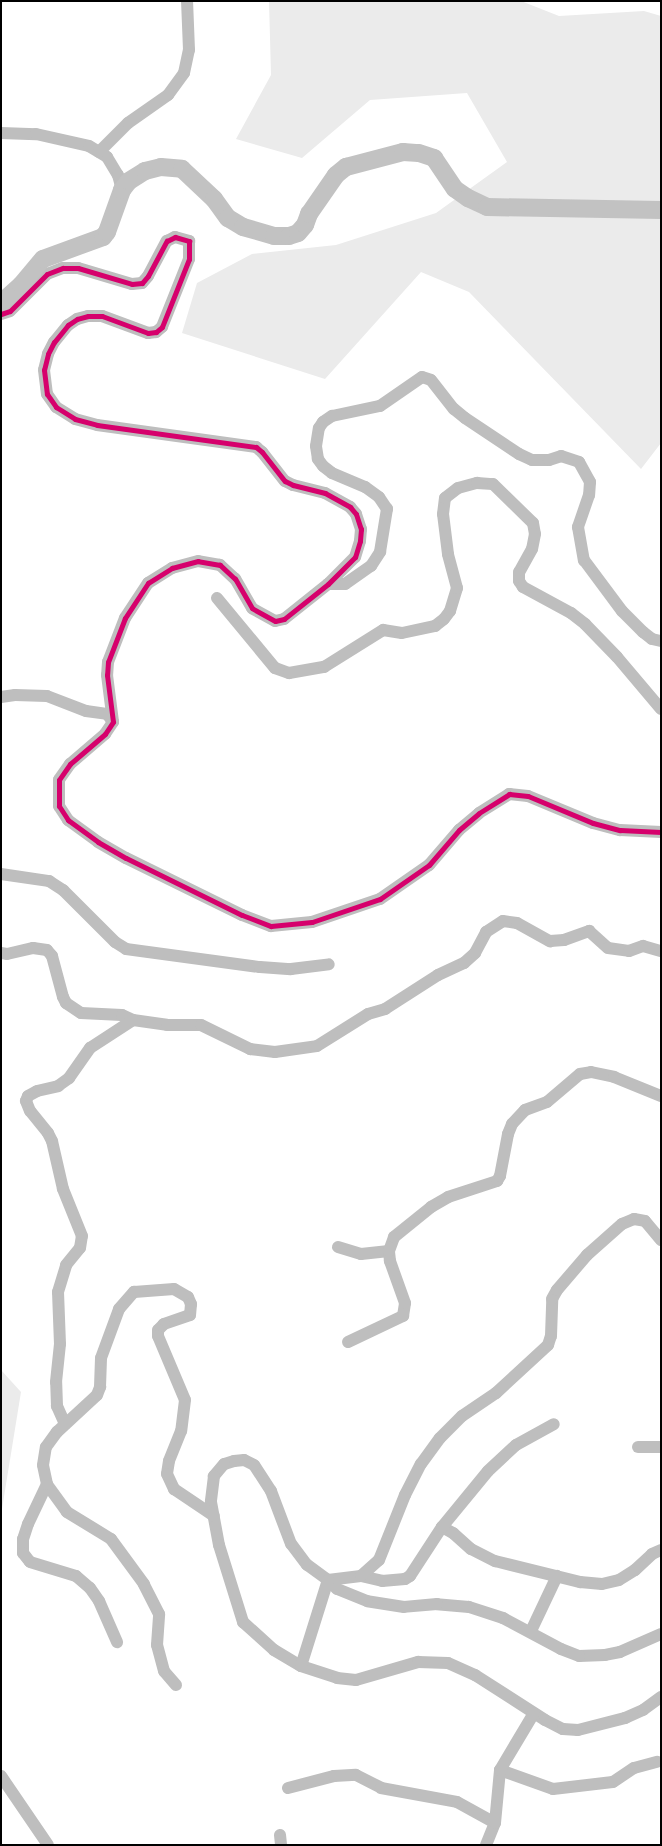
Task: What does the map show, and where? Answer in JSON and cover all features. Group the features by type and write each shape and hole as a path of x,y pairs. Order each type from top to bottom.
{"street":[{"path":"99,152 128,123 168,95 184,73 189,50 187,1"},
{"path":"1,133 36,134 89,146 107,157 118,175 122,190"},
{"path":"1,303 21,285 43,260 103,236 107,232 122,190 130,181 145,171 167,167 182,169 214,199 228,218 243,228 274,236 289,236 298,233 336,175 346,167 403,152 419,153 434,158 455,189 487,207 661,210"},
{"path":"1,314 10,312 47,274 63,268 78,268 132,284 142,283 167,241 175,237 189,241 189,259 162,327 156,332 148,333 102,316 88,316 77,319 68,325 54,342 48,354 44,370 47,394 56,407 75,419 97,425 256,447 284,481 325,493 350,507 356,514 361,529 360,541 355,557 328,584 284,619 274,621 252,608 235,579 220,565 198,560 172,568 148,582 125,618 108,662 107,675 113,722 105,734 70,764 60,780 59,806 68,820 98,842 126,858 242,915 271,926 312,922 380,899 429,865 459,830 479,813 509,794 528,796 593,823 611,828 661,832"},
{"path":"328,584 345,584 371,566 380,552 386,510 379,497 365,487 332,473 323,466 318,459 316,446 318,428 332,416 380,406 422,377 431,380 454,409 465,418 520,454 532,460 549,460 561,456 579,462 590,482 589,495 578,527 584,560 622,611 652,639 661,641"},
{"path":"217,598 275,668 289,673 324,667 383,630 402,633 435,626 450,611 457,588 448,554 443,514 445,498 458,488 477,483 493,484 533,523 535,534 532,549 519,572 519,582 523,587 571,613 584,624 661,709"},
{"path":"1,697 14,695 46,696 86,711 107,714 113,722"},
{"path":"1,874 49,881 64,890 116,942 126,949 260,967 291,969 329,964"},
{"path":"1,953 7,954 38,948 47,950 52,956 60,991 66,1003 81,1013 122,1015 133,1020 167,1025 201,1025 250,1049 288,1052 317,1046 368,1014 386,1009 438,975 464,963 475,953 486,932 503,921 517,923 550,941 564,940 589,932 608,948 630,951 643,946 661,951"},
{"path":"65,1424 57,1406 56,1382 60,1344 58,1292 66,1266 80,1248 82,1236 63,1189 52,1141 48,1133 30,1111 26,1100 28,1096 37,1091 58,1086 69,1078 90,1048 133,1020"},
{"path":"348,1342 402,1316 405,1303 393,1271 389,1251 394,1237 431,1207 464,1191 497,1181 500,1176 504,1151 512,1124 525,1110 547,1102 580,1074 602,1073 661,1096"},
{"path":"361,1576 373,1566 383,1553 405,1494 421,1464 440,1438 462,1416 496,1394 548,1345 551,1336 552,1299 557,1290 587,1255 622,1224 634,1218 645,1221 661,1240"},
{"path":"338,1247 361,1254 389,1251"},
{"path":"176,1685 164,1671 157,1645 159,1614 144,1584 111,1539 67,1512 47,1484 43,1465 46,1447 65,1424 96,1395 100,1387 101,1358 119,1309 126,1298 134,1292 166,1289 182,1292 188,1297 191,1304 190,1315 164,1324 158,1330 158,1336 185,1400 181,1431 169,1461 167,1474 174,1489 214,1516"},
{"path":"328,1580 361,1576 382,1581 405,1580 414,1572 442,1527 488,1471 516,1445 554,1424"},
{"path":"638,1447 661,1447"},
{"path":"661,1634 620,1652 590,1656 572,1654 503,1618 469,1607 437,1604 404,1607 367,1600 338,1589 307,1566 291,1544 271,1492 254,1465 244,1460 234,1461 224,1464 214,1476 210,1493 219,1545 243,1622 274,1650 301,1666 337,1678 356,1680 418,1662 448,1663 475,1675 534,1714 563,1729 578,1730 626,1718 643,1710 661,1697"},
{"path":"47,1484 28,1524 23,1539 23,1553 30,1562 76,1576 90,1588 99,1601 117,1642"},
{"path":"442,1527 453,1533 471,1549 495,1561 580,1582 602,1584 619,1580 652,1554 661,1550"},
{"path":"531,1631 557,1576"},
{"path":"301,1666 328,1580"},
{"path":"486,1845 495,1823 500,1770 534,1714"},
{"path":"500,1770 553,1789 613,1782 634,1768 657,1762"},
{"path":"1,1776 48,1845"},
{"path":"288,1788 334,1776 356,1776 381,1788 457,1802 495,1823"}],"shaded area":[{"path":"269,1 521,1 559,16 644,11 661,16 661,443 641,469 469,292 421,272 325,379 182,333 197,283 252,254 336,245 436,213 507,162 467,93 370,100 302,158 236,139 271,75"},
{"path":"1,1370 21,1392 1,1515"}],"cycle path":[{"path":"1,314 10,311 47,274 63,268 78,268 132,284 142,283 148,276 167,241 175,237 189,241 189,259 162,327 156,332 148,333 102,316 88,316 77,319 68,325 54,342 48,354 44,370 47,394 56,407 75,419 97,425 256,447 285,481 293,485 325,493 350,507 356,514 361,529 360,541 355,557 328,584 284,619 275,621 252,608 235,579 220,565 198,561 172,568 148,583 125,618 108,662 107,675 113,722 105,734 70,764 59,780 59,806 68,820 98,842 126,858 242,915 271,926 312,922 380,899 429,865 459,830 479,813 509,794 528,796 593,823 620,830 661,832"}]}
